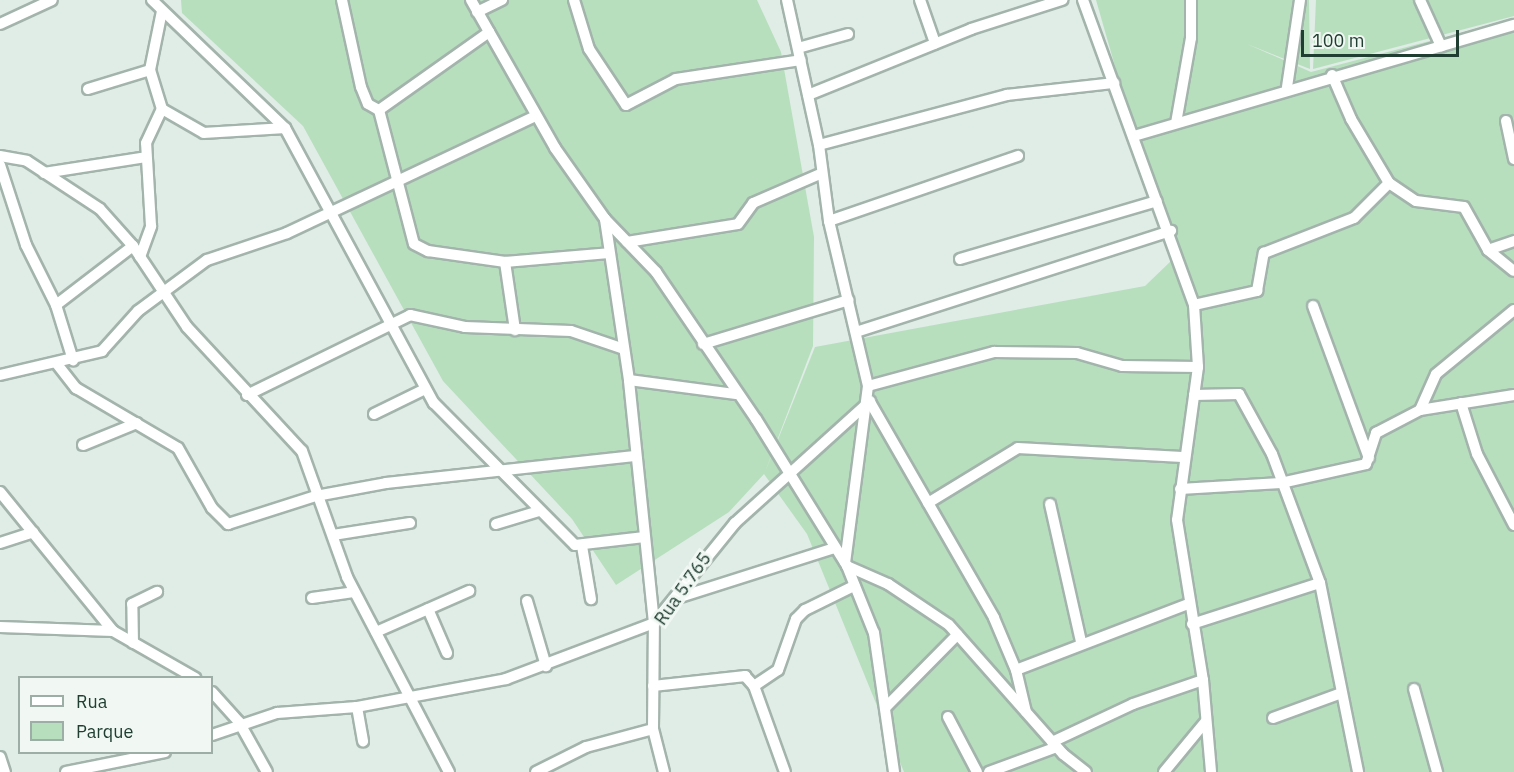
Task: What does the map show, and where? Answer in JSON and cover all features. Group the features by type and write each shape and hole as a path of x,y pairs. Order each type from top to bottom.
{"street":[{"path":"0,24 52,0"},
{"path":"152,0 285,128 328,213 392,321 425,389 563,537 582,546 645,537"},
{"path":"342,0 361,87 368,104 379,110 395,181 411,237 420,248 505,262 609,254"},
{"path":"471,0 536,116 605,219 656,272 791,475 846,565 874,633 894,772"},
{"path":"477,12 502,0"},
{"path":"574,0 589,49 626,105 676,79 801,60"},
{"path":"787,0 819,145 820,174 829,220 849,300 870,401 846,565"},
{"path":"920,0 935,43"},
{"path":"808,95 935,43 1062,0"},
{"path":"1083,0 1157,201 1172,231 1194,305 1198,367 1182,457 1179,551 1203,680 1211,772"},
{"path":"1176,123 1191,38 1191,0"},
{"path":"1287,87 1300,0"},
{"path":"1420,0 1441,46"},
{"path":"162,11 150,70 162,109 204,133 285,128"},
{"path":"1134,136 1287,87 1514,25"},
{"path":"379,110 489,32"},
{"path":"798,48 848,34"},
{"path":"88,89 150,70"},
{"path":"1332,75 1351,119 1389,183 1416,201 1464,207 1488,249 1514,271"},
{"path":"819,145 1008,95 1114,83"},
{"path":"140,257 151,226 146,158 153,122 162,109"},
{"path":"0,375 73,360 110,346 162,291 217,255 287,233 536,116"},
{"path":"1506,121 1514,159"},
{"path":"0,156 27,161 100,209 133,246 162,291 248,395 306,457 316,496 354,592 412,697 449,772"},
{"path":"829,220 1018,156"},
{"path":"44,173 146,158"},
{"path":"0,165 26,245 56,305 73,360"},
{"path":"627,242 738,224 753,203 820,174"},
{"path":"1194,305 1257,291 1264,253 1353,218 1389,183"},
{"path":"960,259 1157,201"},
{"path":"213,735 239,723 277,713 357,707 412,697 546,666 654,622 635,456 629,380 605,219"},
{"path":"856,332 1172,231"},
{"path":"1488,249 1514,241"},
{"path":"56,305 133,246"},
{"path":"505,262 515,330"},
{"path":"703,344 849,300"},
{"path":"1313,306 1370,462"},
{"path":"1420,410 1436,374 1514,310"},
{"path":"248,395 392,321 410,315 515,330 571,331 624,349"},
{"path":"868,386 994,352 1084,354 1122,366 1198,367"},
{"path":"57,364 76,388 178,448 212,508 228,524 316,496 501,469 635,456"},
{"path":"629,380 736,394"},
{"path":"374,414 425,389"},
{"path":"1194,395 1239,394 1281,483 1320,583 1335,646 1339,694 1358,772"},
{"path":"1370,462 1376,433 1420,410 1514,395"},
{"path":"870,401 994,618 1016,670 1026,712"},
{"name":"Rua 5.765","path":"664,772 653,729 654,622 677,598 712,547 870,401"},
{"path":"1461,403 1477,453 1510,501 1514,525"},
{"path":"83,445 137,423"},
{"path":"928,502 1018,447 1182,457"},
{"path":"1180,489 1281,483 1370,462"},
{"path":"0,492 113,631 177,673"},
{"path":"1050,504 1081,642"},
{"path":"495,524 539,511"},
{"path":"333,535 410,523"},
{"path":"0,543 33,532"},
{"path":"582,546 591,599"},
{"path":"677,598 835,549"},
{"path":"846,565 926,606 957,635 1055,745 1086,772"},
{"path":"1192,624 1320,583"},
{"path":"754,686 778,670 793,627 805,610 854,586"},
{"path":"376,632 469,591"},
{"path":"133,643 132,604 157,592"},
{"path":"312,598 354,592"},
{"path":"526,601 546,666"},
{"path":"1016,670 1081,642 1188,604"},
{"path":"429,609 447,653"},
{"path":"0,627 113,631"},
{"path":"885,708 957,635"},
{"path":"653,686 745,676 754,686 785,772"},
{"path":"989,772 1055,745 1124,707 1203,680"},
{"path":"1414,689 1437,772"},
{"path":"213,693 239,723 267,772"},
{"path":"1273,718 1339,694"},
{"path":"357,707 363,741"},
{"path":"948,717 977,772"},
{"path":"1164,772 1206,722"},
{"path":"536,772 579,750 653,729"},
{"path":"106,763 114,754"},
{"path":"66,772 94,758 106,763 159,754"},
{"path":"0,758 5,772"}],"green space":[{"path":"181,0 757,0 781,52 814,237 813,346 765,472 815,347 1145,286 1171,261 1096,0 1309,0 1310,69 1247,44 1311,72 1514,19 1514,772 904,772 807,534 764,474 729,512 616,585 572,519 443,381 303,126 182,13"},
{"path":"1316,0 1514,0 1514,16 1313,69"}]}
